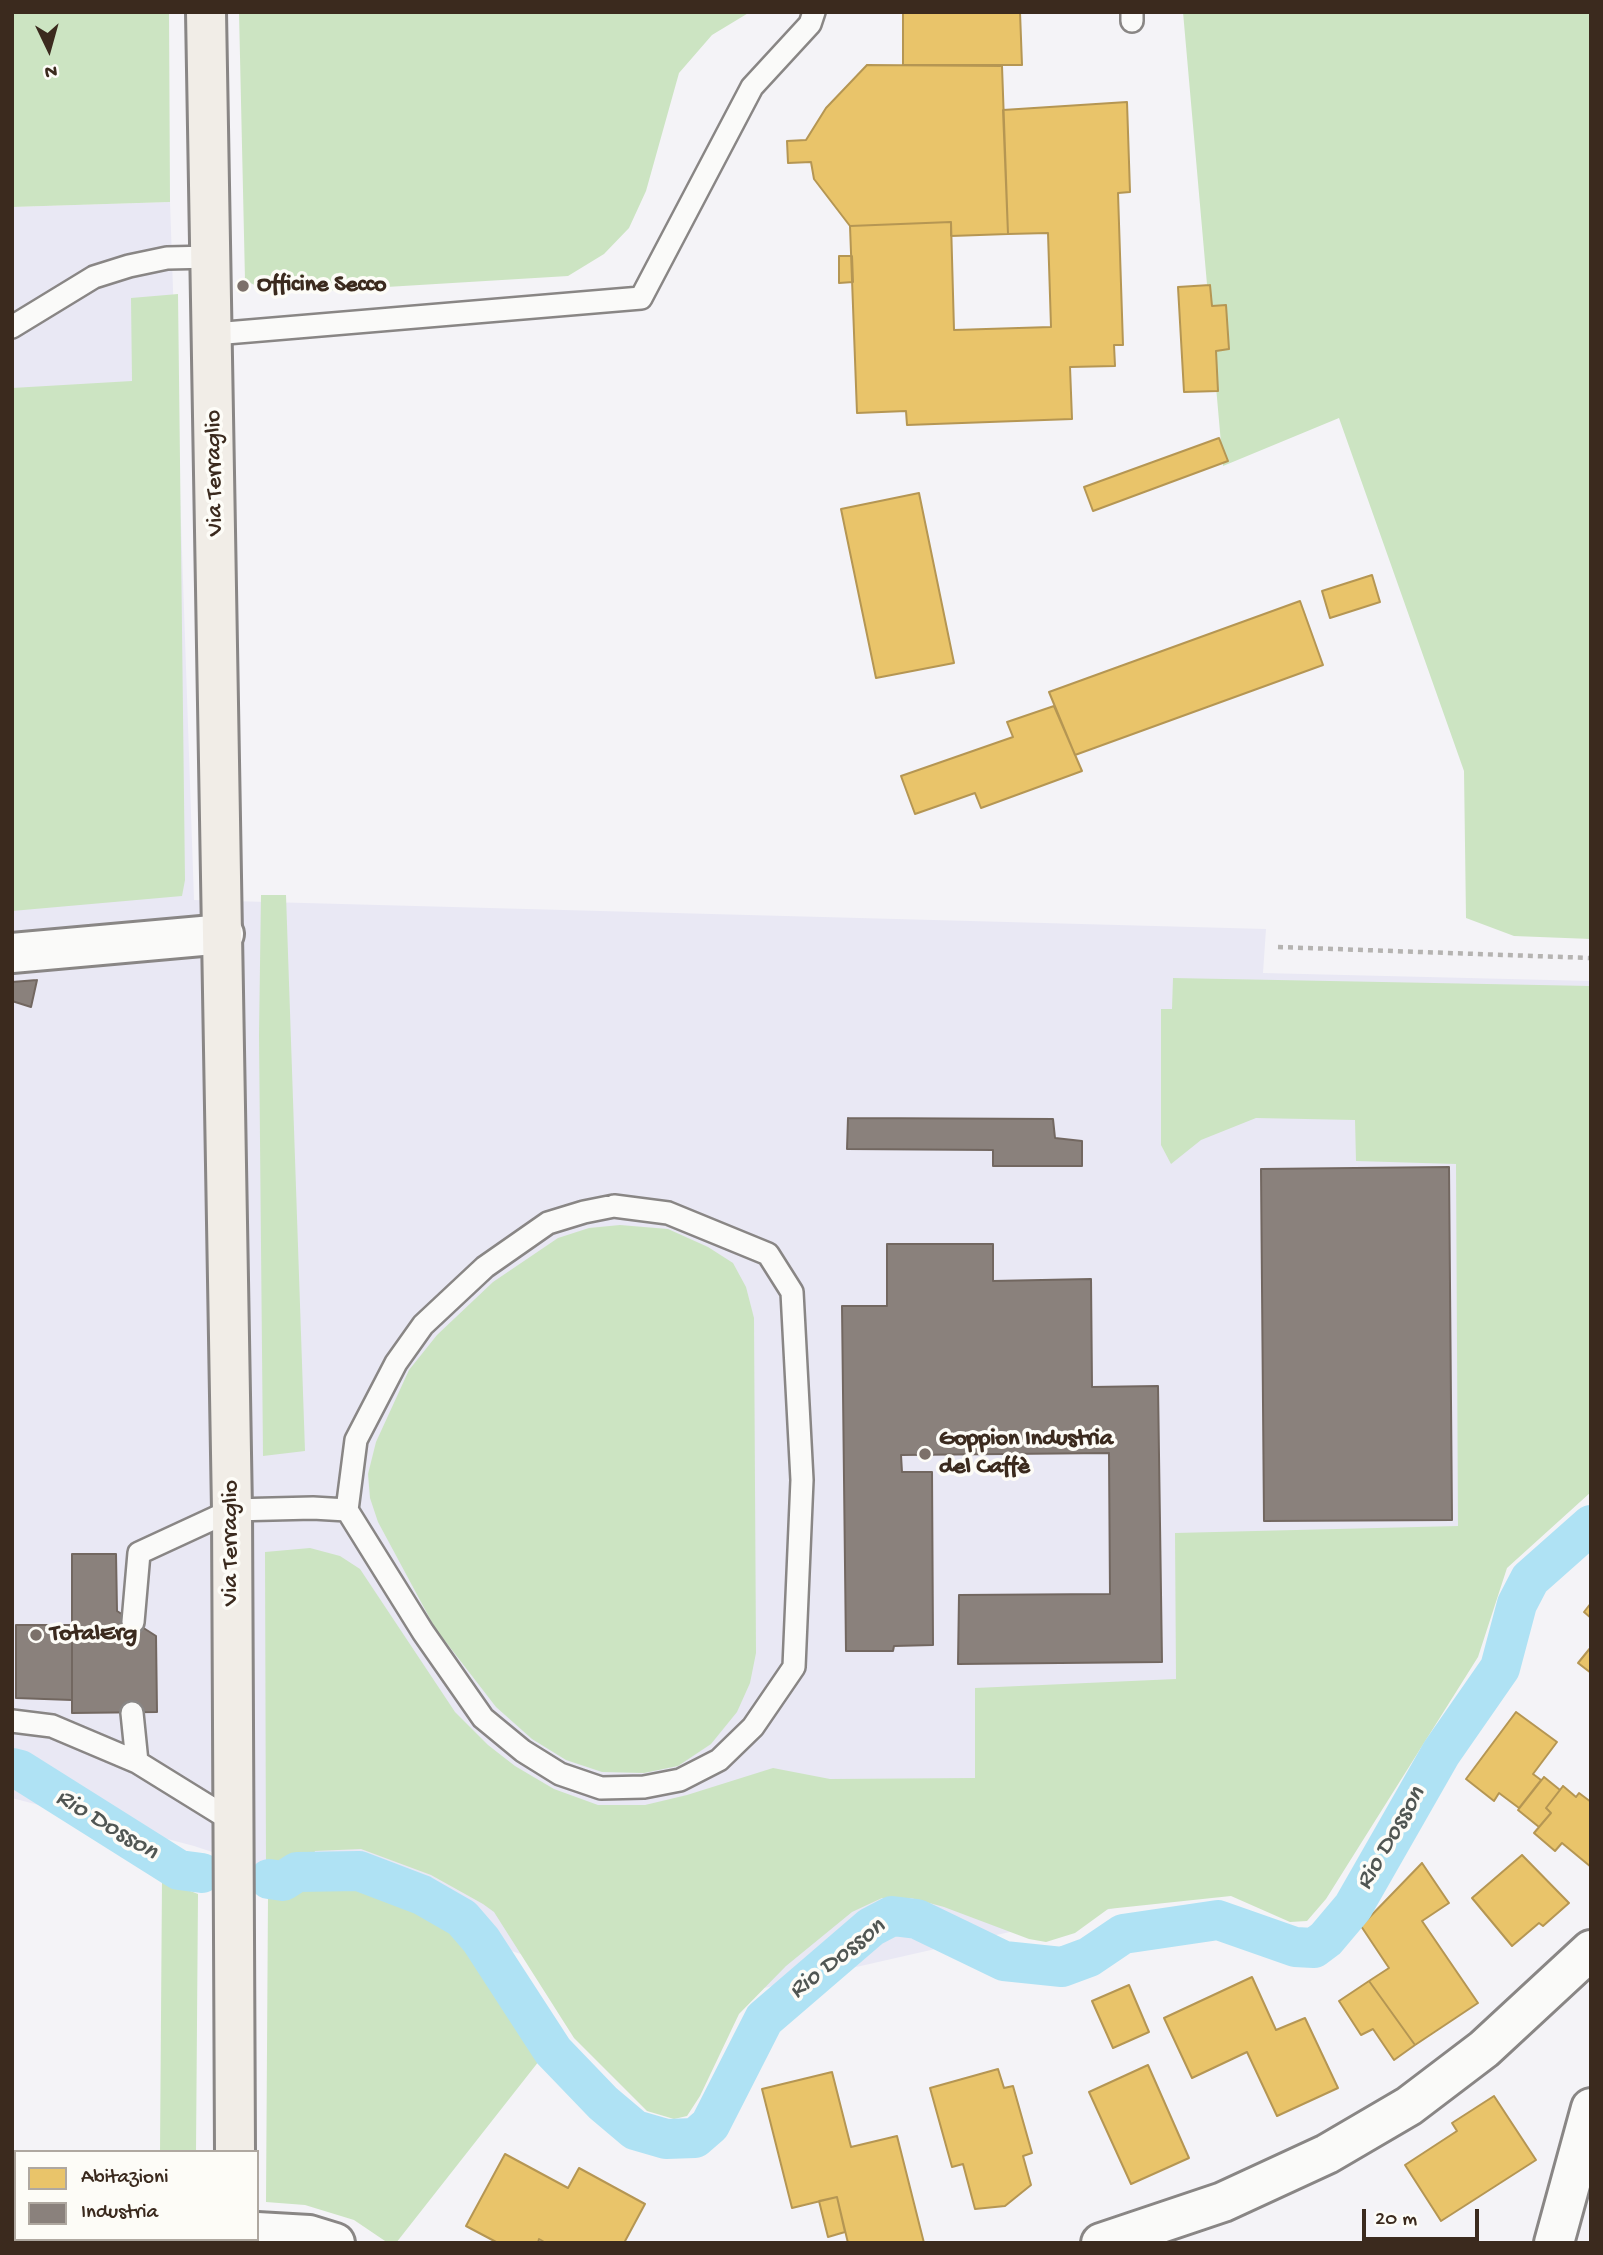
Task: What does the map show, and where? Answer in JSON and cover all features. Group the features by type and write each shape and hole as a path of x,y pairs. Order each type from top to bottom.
{"main road":[{"name":"Via Terraglio","path":"206,12 214,334 232,1510 235,2150"}],"street":[{"path":"12,953 224,934"},
{"path":"1103,2243 1223,2202 1327,2154 1397,2113 1484,2049 1591,1950"},
{"path":"1554,2243 1591,2108"},
{"path":"259,2232 309,2235 335,2243"}],"lane":[{"path":"214,334 641,298 752,87 810,24 814,12"},
{"path":"12,327 94,276 167,258 212,257"},
{"path":"614,1206 668,1213 768,1254 792,1292 802,1480 794,1667 753,1727 719,1760 680,1780 644,1787 601,1788 560,1774 523,1751 483,1718 423,1632 347,1510 356,1440 396,1363 422,1325 485,1267 548,1223 614,1206"},
{"path":"133,1622 139,1553 232,1510 347,1510"},
{"path":"132,1713 137,1762"},
{"path":"12,1721 52,1726 137,1762 234,1822"}],"path":[{"path":"1278,947 1591,958"}],"shaded area":[{"path":"170,202 194,900 1266,929 1263,973 1591,981 1591,1480 1509,1543 1334,1858 681,2007 194,1846 12,1798 12,207"}],"green space":[{"path":"12,12 169,12 170,202 12,207"},
{"path":"239,12 750,12 712,35 679,73 646,191 629,228 604,254 568,276 271,294 245,280"},
{"path":"1183,12 1591,12 1591,939 1514,936 1466,918 1464,771 1339,418 1223,466"},
{"path":"178,294 185,880 182,896 12,911 12,388 132,381 131,298"},
{"path":"261,895 286,895 305,1451 263,1456 259,1035"},
{"path":"1173,978 1591,986 1591,1492 1507,1568 1478,1657 1326,1899 1307,1921 1290,1922 1231,1896 1108,1909 1075,1933 1046,1942 1029,1939 944,1907 911,1898 882,1898 852,1912 786,1966 739,2014 700,2096 687,2116 674,2119 647,2111 574,2038 494,1912 483,1904 431,1875 361,1849 315,1851 312,1861 266,1868 265,1552 310,1548 340,1556 360,1569 455,1712 488,1745 515,1766 554,1789 598,1805 645,1805 773,1768 830,1779 975,1778 975,1688 1176,1679 1175,1533 1458,1526 1456,1164 1356,1161 1355,1120 1256,1118 1201,1140 1171,1164 1161,1145 1161,1009 1172,1009"},
{"path":"620,1225 668,1229 708,1247 733,1263 746,1287 754,1318 756,1653 750,1683 737,1712 711,1744 678,1766 644,1773 602,1772 566,1760 532,1739 496,1707 435,1628 378,1522 370,1498 368,1474 376,1442 409,1370 437,1335 493,1282 558,1238 589,1228"},
{"path":"162,1880 198,1894 196,2150 160,2150"},
{"path":"356,1885 408,1904 442,1922 478,1959 539,2061 396,2243 388,2243 354,2220 305,2205 266,2202 268,1896 287,1896 309,1887"}],"building: Abitazioni":[{"path":"903,12 1020,12 1022,65 903,65"},
{"path":"867,65 1002,66 1008,234 951,236 951,222 850,226 814,179 811,162 788,163 787,141 806,140 826,108"},
{"path":"1127,102 1130,192 1118,193 1123,345 1114,345 1115,366 1070,367 1072,419 907,425 906,411 857,413 850,226 951,222 954,330 1051,327 1048,233 1008,234 1003,110"},
{"path":"839,256 852,256 853,282 839,283"},
{"path":"1210,285 1212,306 1226,305 1229,349 1216,351 1218,391 1184,392 1178,287"},
{"path":"1219,438 1228,461 1093,511 1084,487"},
{"path":"919,493 954,663 876,678 841,509"},
{"path":"1372,575 1380,602 1330,618 1322,591"},
{"path":"1300,601 1323,665 1075,755 1049,692"},
{"path":"1054,706 1082,771 981,808 975,793 915,814 901,776 1013,737 1007,722"},
{"path":"1591,1603 1591,1618 1584,1612"},
{"path":"1591,1647 1591,1673 1578,1663"},
{"path":"1516,1712 1557,1742 1533,1774 1541,1780 1519,1808 1499,1793 1494,1801 1466,1779"},
{"path":"1544,1777 1560,1790 1546,1808 1551,1813 1539,1827 1518,1810"},
{"path":"1563,1786 1576,1797 1579,1793 1591,1802 1591,1867 1562,1843 1555,1851 1534,1833 1551,1813 1546,1808"},
{"path":"1522,1855 1569,1903 1543,1926 1539,1923 1512,1946 1472,1898"},
{"path":"1422,1863 1449,1903 1422,1921 1478,2003 1415,2045 1369,1981 1389,1968 1361,1926"},
{"path":"1252,1977 1276,2030 1305,2018 1338,2088 1277,2116 1247,2052 1192,2078 1164,2018"},
{"path":"1369,1981 1415,2045 1394,2060 1373,2029 1361,2035 1339,2001"},
{"path":"1129,1985 1149,2032 1113,2048 1092,2001"},
{"path":"1148,2065 1189,2158 1131,2184 1089,2092"},
{"path":"998,2069 1004,2088 1013,2086 1032,2153 1023,2156 1031,2185 1005,2206 975,2209 963,2164 952,2167 930,2088"},
{"path":"832,2072 851,2147 897,2136 924,2243 848,2243 837,2197 792,2208 762,2089"},
{"path":"1494,2096 1536,2160 1441,2221 1405,2165 1457,2131 1452,2123"},
{"path":"505,2154 568,2188 579,2168 645,2204 624,2243 546,2243 539,2239 538,2243 498,2243 466,2226"},
{"path":"837,2197 845,2232 828,2237 819,2201"}],"building: Industria":[{"path":"37,980 31,1007 12,1001 12,982"},
{"path":"848,1118 1053,1119 1055,1138 1082,1141 1082,1166 993,1166 993,1150 847,1149"},
{"path":"1449,1167 1452,1520 1264,1521 1261,1169"},
{"name":"Goppion Industria del Caffè","path":"887,1244 993,1244 993,1281 1091,1279 1092,1387 1158,1386 1162,1662 958,1664 959,1595 1110,1594 1109,1453 901,1455 902,1472 932,1472 933,1645 894,1646 893,1651 846,1651 842,1306 887,1306"},
{"path":"72,1554 116,1554 117,1611 156,1636 157,1712 72,1713"},
{"path":"16,1625 72,1625 72,1700 16,1698"}],"waterway":[{"name":"Rio Dosson","path":"269,1879 283,1881 297,1872 359,1871 422,1895 462,1918 481,1940 553,2051 603,2103 635,2130 666,2139 695,2138 710,2125 764,2019 871,1927 892,1916 917,1919 1004,1961 1062,1967 1089,1957 1123,1934 1218,1920 1295,1947 1314,1948 1326,1939 1353,1907 1441,1753 1500,1668 1517,1604 1530,1579 1591,1525"},
{"name":"Rio Dosson","path":"12,1768 20,1770 179,1870 202,1873"}],"place":[{"name":"Officine Secco","path":"243,286"},
{"name":"Goppion Industria del Caffè","path":"925,1454"},
{"name":"TotalErg","path":"36,1635"}]}
